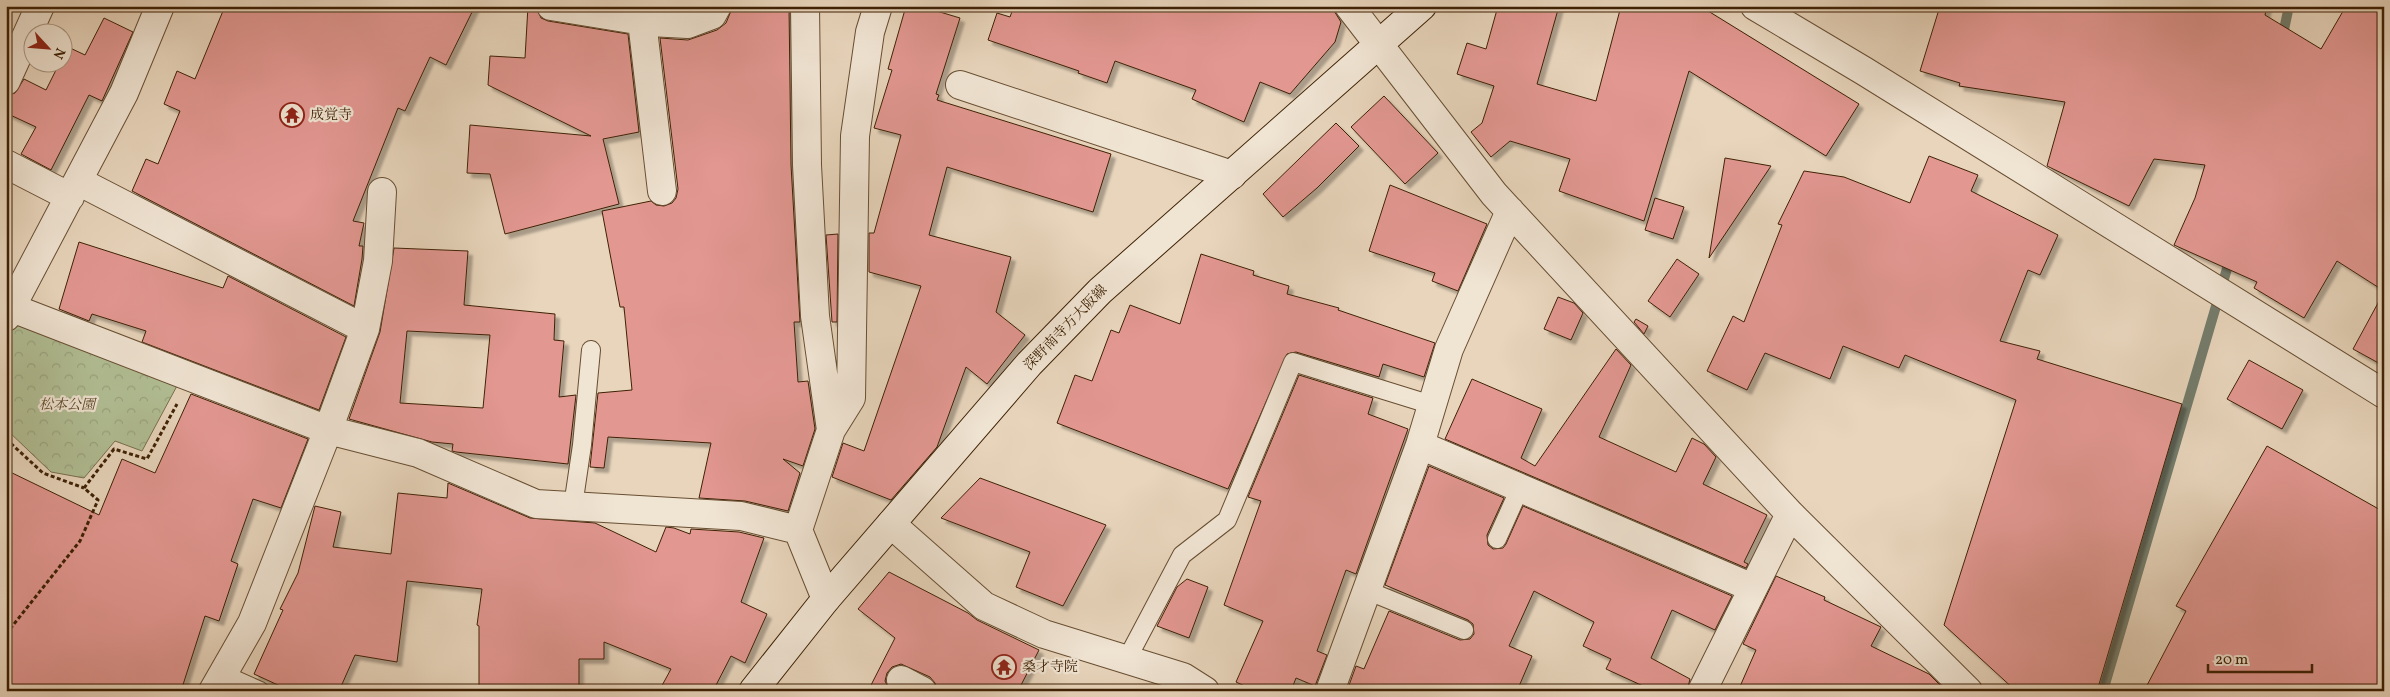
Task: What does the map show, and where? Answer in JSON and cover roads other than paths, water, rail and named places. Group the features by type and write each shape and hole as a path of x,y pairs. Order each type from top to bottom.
{"street":[{"path":"6,81 40,6"},
{"path":"160,6 124,93 8,310 328,430 418,454 536,504 741,516 798,530"},
{"path":"551,6 642,21 688,24 712,15 717,6"},
{"path":"805,6 807,165 815,316 831,430"},
{"path":"826,599 798,530 831,430 851,398 855,136 870,32 878,6"},
{"path":"1348,6 1494,194 1790,514 1968,691"},
{"name":"深野南寺方大阪線","path":"753,691 826,599 1029,364 1100,291 1422,6"},
{"path":"1755,6 1873,77 2384,394"},
{"path":"642,21 662,191"},
{"path":"960,85 1232,175"},
{"path":"6,164 74,189 364,330"},
{"path":"217,682 252,623 328,430 364,330 378,261 382,192"},
{"path":"1330,691 1420,444 1449,349 1510,211"},
{"path":"1420,444 1753,588"},
{"path":"1702,691 1790,514"},
{"path":"891,524 984,606 1044,634 1183,676 1205,691"}],"lane":[{"path":"573,506 582,445 591,350"},
{"path":"1127,659 1182,555 1226,520 1293,362 1432,405"},
{"path":"1497,539 1520,488"},
{"path":"1366,590 1464,630"},
{"path":"217,682 260,691"}],"waterway":[{"path":"2282,39 2289,6"},
{"path":"2103,691 2231,255"}],"place":[{"name":"成覚寺","path":"292,115"},
{"name":"桑才寺院","path":"1004,667"}],"park label":[{"name":"松本公園","path":"67,405"}]}
